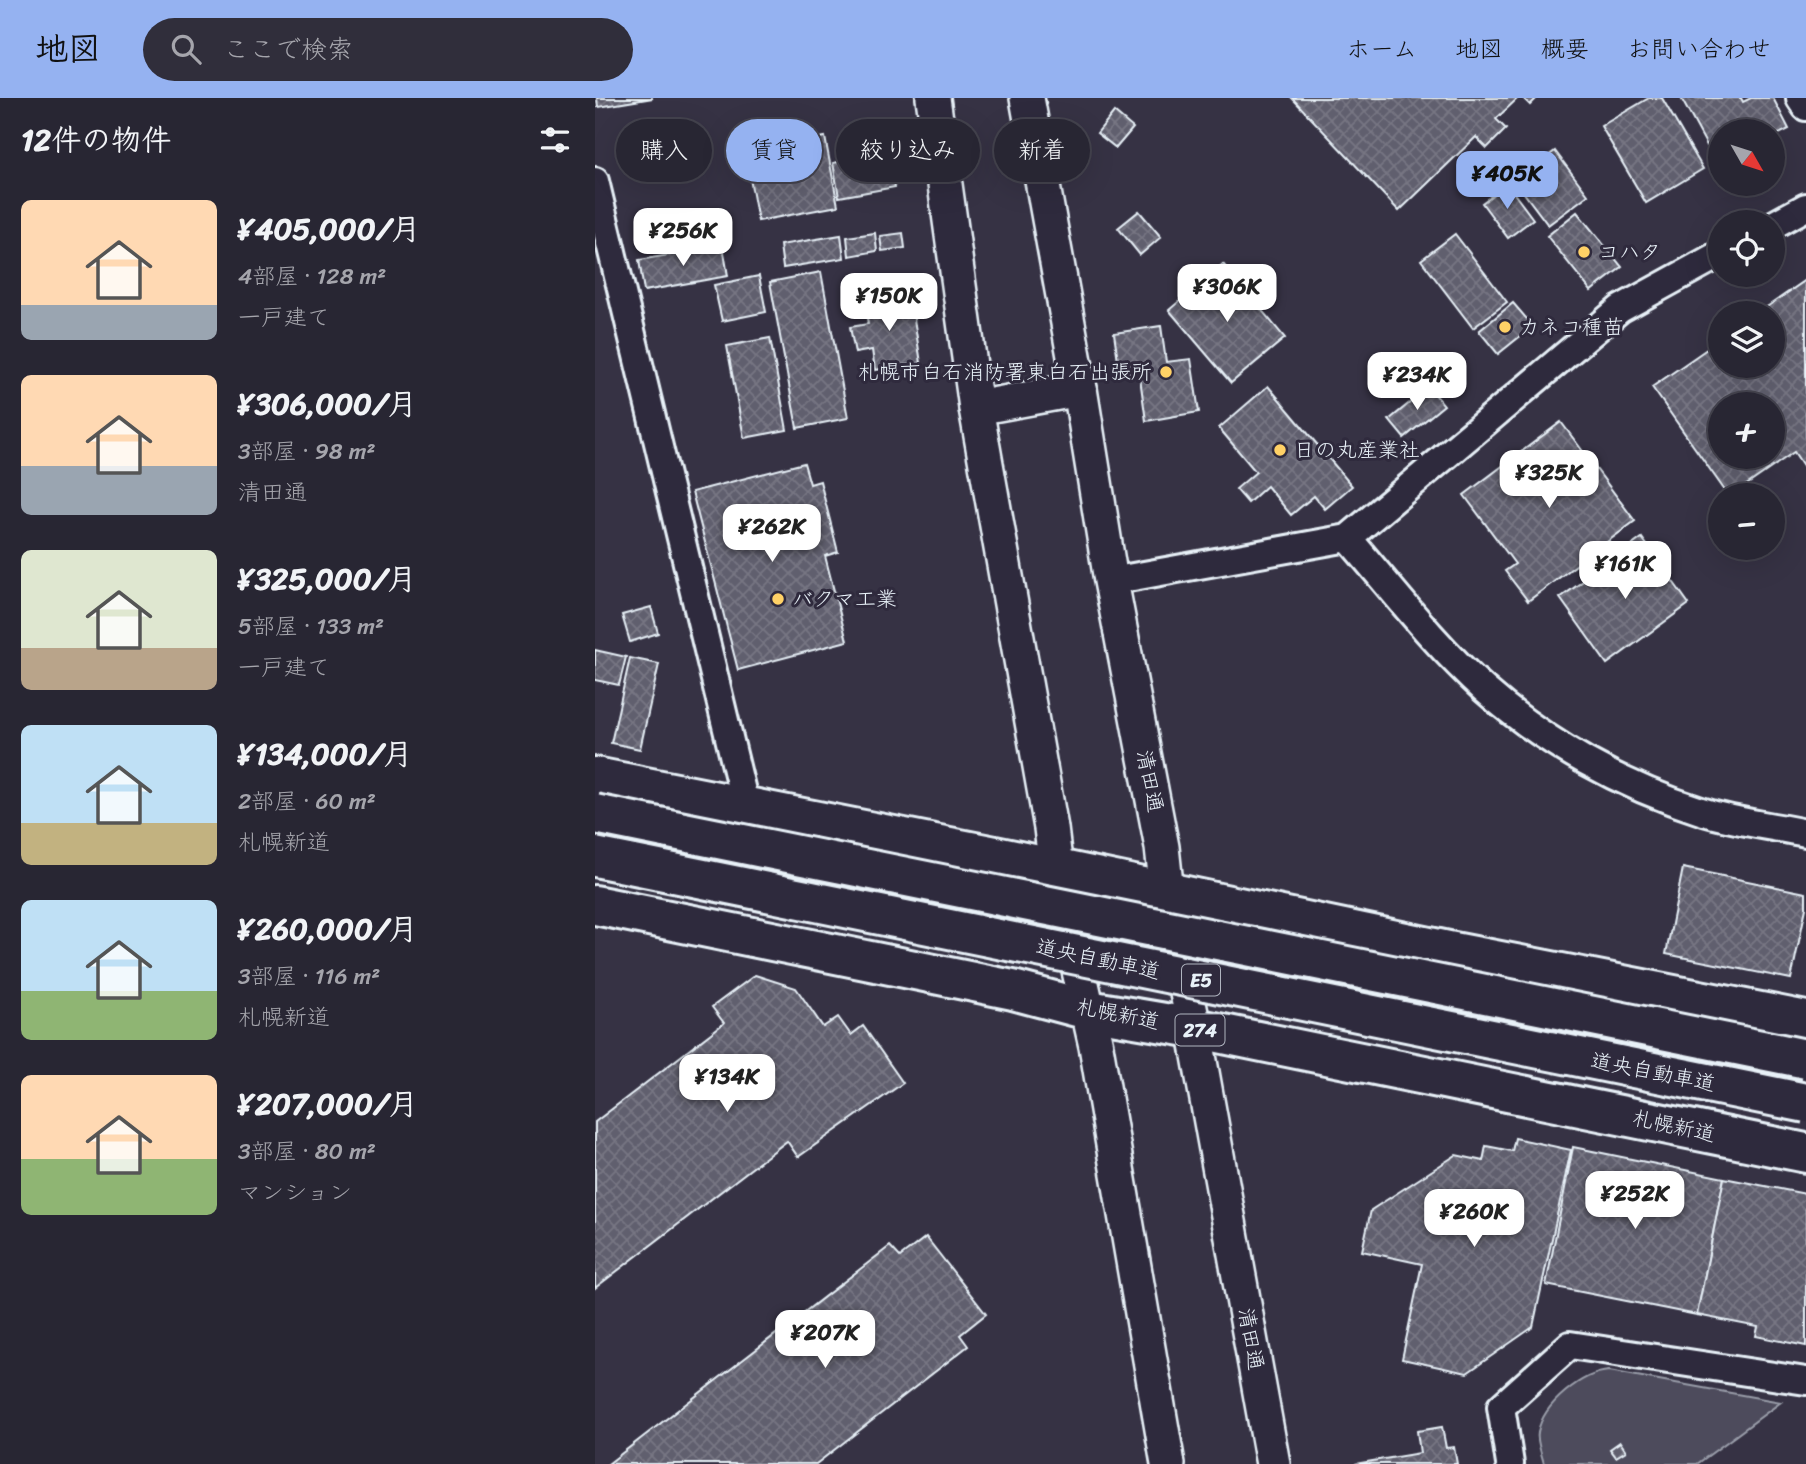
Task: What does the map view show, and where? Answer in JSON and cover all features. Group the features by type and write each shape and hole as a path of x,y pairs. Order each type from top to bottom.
{"highway":[{"path":"595,777 1806,1021"},
{"name":"道央自動車道","path":"595,814 1806,1059"},
{"name":"道央自動車道","path":"595,858 1806,1103"},
{"name":"札幌新道","path":"595,905 1013,990 1088,1010 1194,1028 1806,1153"}],"street":[{"path":"933,98 976,408 1056,869 1088,1010 1168,1464"},
{"name":"清田通","path":"1027,98 1080,389 1111,581 1162,847 1167,893 1273,1464"},
{"path":"1800,98 1806,107"},
{"path":"595,181 746,808"},
{"path":"1785,218 1806,207"},
{"path":"1111,581 1349,538 1620,309 1708,261"},
{"path":"976,408 1080,389"},
{"path":"1349,538 1467,673 1524,722 1567,750 1610,774 1703,812 1806,833"},
{"path":"1510,1464 1501,1407 1570,1345 1806,1381"}],"shaded area":[{"path":"1609,1371 1781,1402 1697,1464 1544,1464 1538,1444 1538,1432 1547,1411 1576,1384 1587,1377"}],"building":[{"path":"597,98 653,98 598,107"},
{"path":"1292,98 1518,98 1496,119 1506,129 1487,148 1476,137 1399,211"},
{"path":"1523,98 1537,98 1530,105"},
{"path":"1649,98 1662,98 1703,169 1646,203 1601,126"},
{"path":"1681,98 1741,98 1743,102 1751,98 1773,98 1784,119 1708,119 1708,148"},
{"path":"1114,112 1133,128 1116,148 1097,133"},
{"path":"825,137 838,206 758,221 751,182 822,182 822,138"},
{"path":"1555,151 1588,195 1548,225 1515,181"},
{"path":"836,182 894,182 895,187 839,197"},
{"path":"1507,184 1533,219 1508,238 1482,203"},
{"path":"1139,211 1161,237 1140,255 1118,228"},
{"name":"コハタ","path":"1577,212 1622,267 1591,291 1547,236"},
{"path":"875,233 877,251 849,256 847,237"},
{"path":"903,233 905,248 882,251 880,236"},
{"path":"1455,234 1507,302 1473,328 1421,260"},
{"path":"841,235 844,258 783,268 780,245"},
{"path":"723,246 728,276 644,291 639,260"},
{"path":"1223,264 1285,338 1231,383 1169,310"},
{"path":"821,272 848,418 797,428 770,282"},
{"path":"759,276 766,312 722,321 714,285"},
{"path":"1806,280 1806,470 1794,452 1785,458 1785,392 1708,392 1708,467 1652,387 1708,348 1708,378 1785,378 1785,301 1775,301"},
{"path":"910,294 921,363 875,370 872,350 855,353 850,327 868,324 864,301"},
{"path":"1513,303 1533,326 1498,354 1479,331"},
{"name":"札幌市白石消防署東白石出張所","path":"1161,326 1166,362 1191,359 1199,412 1146,421 1139,371 1120,374 1114,333"},
{"path":"770,338 787,430 744,438 727,346"},
{"name":"日の丸産業社","path":"1268,386 1352,486 1325,509 1314,496 1291,515 1267,486 1248,503 1236,489 1256,472 1219,428"},
{"path":"1429,387 1444,405 1404,438 1389,420"},
{"path":"1561,422 1635,521 1528,601 1505,571 1515,564 1464,495"},
{"name":"バクマ工業","path":"804,463 810,484 820,481 838,552 825,556 847,641 738,670 692,492"},
{"path":"1710,469 1769,469 1749,483 1720,483"},
{"path":"1642,538 1689,604 1607,664 1560,598"},
{"path":"651,607 658,633 630,642 622,615"},
{"path":"595,650 626,657 619,685 595,680"},
{"path":"630,658 659,664 640,749 611,743"},
{"path":"1683,868 1806,893 1806,908 1791,979 1666,954"},
{"path":"755,975 796,988 823,1027 838,1017 851,1035 863,1026 903,1083 798,1157 787,1141 595,1288 595,1122 724,1023 712,1007"},
{"path":"1515,1138 1571,1150 1533,1327 1467,1373 1402,1359 1422,1264 1362,1251 1371,1210 1456,1155 1483,1161 1486,1146 1512,1151"},
{"path":"1573,1147 1724,1178 1697,1315 1546,1285"},
{"path":"1724,1178 1806,1194 1806,1346 1756,1336 1758,1327 1697,1315"},
{"path":"926,1237 986,1314 960,1335 968,1346 816,1464 608,1464 890,1246 900,1257"},
{"path":"1442,1427 1446,1448 1454,1447 1457,1464 1355,1464 1420,1453 1417,1431"},
{"path":"1620,1442 1626,1451 1616,1457 1610,1449"}],"place":[{"name":"コハタ","path":"1584,252"},
{"name":"カネコ種苗","path":"1505,327"},
{"name":"札幌市白石消防署東白石出張所","path":"1166,372"},
{"name":"日の丸産業社","path":"1280,450"},
{"name":"バクマ工業","path":"778,599"}]}
